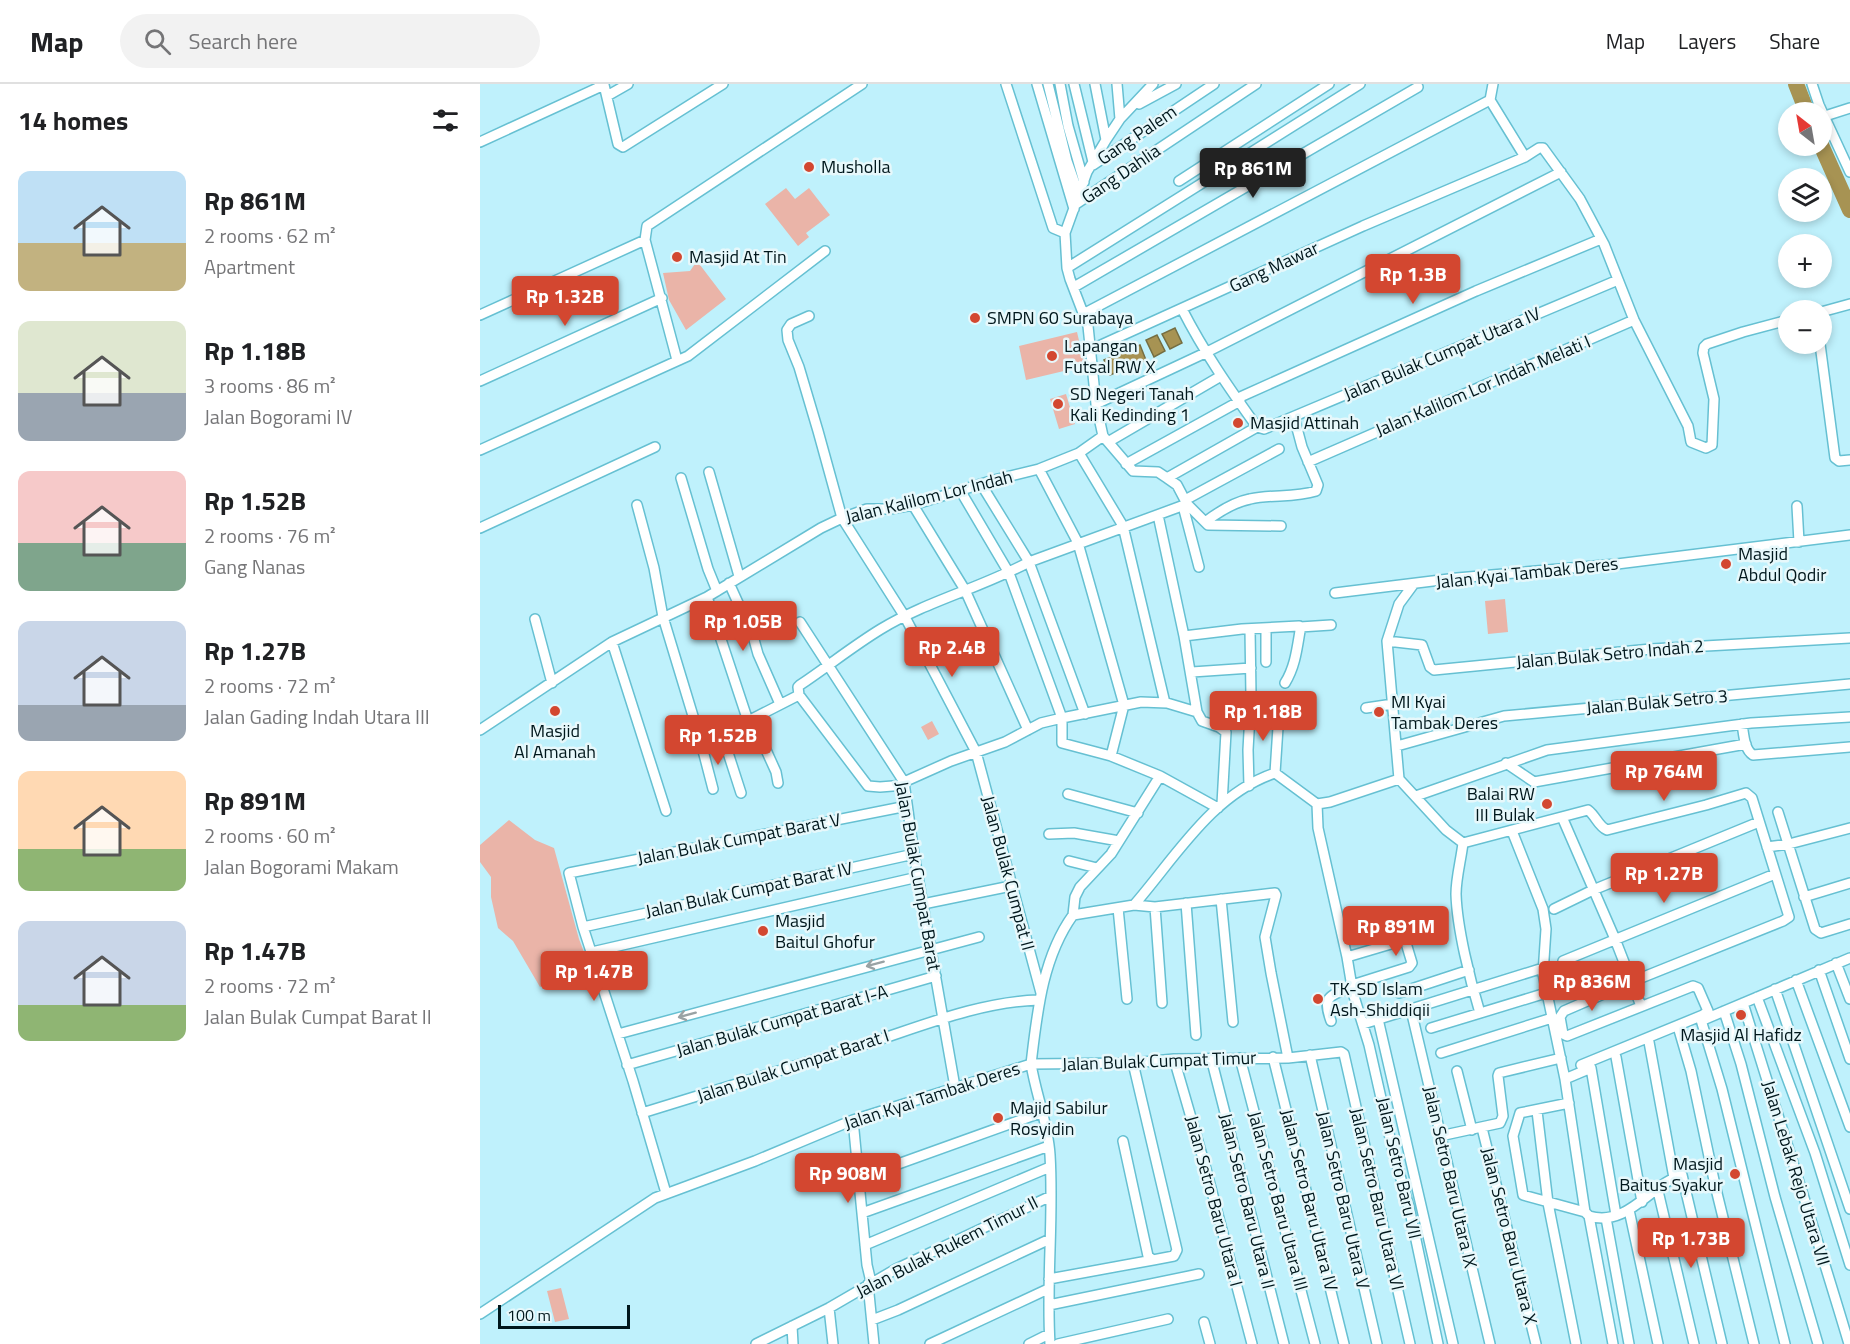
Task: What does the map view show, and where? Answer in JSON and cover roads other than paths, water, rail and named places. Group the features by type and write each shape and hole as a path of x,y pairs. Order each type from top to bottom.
{"street":[{"path":"607,96 628,84"},
{"path":"480,142 603,85 618,144 623,147 723,84"},
{"path":"677,360 645,240 648,225 862,84"},
{"path":"1006,84 1053,228 1065,233"},
{"path":"1037,84 1075,207"},
{"path":"1048,84 1067,161 1079,195"},
{"path":"1060,84 1068,126 1084,182"},
{"path":"1074,84 1092,164"},
{"path":"1095,84 1106,140"},
{"path":"1117,84 1120,119"},
{"path":"1131,108 1176,84"},
{"name":"Gang Palem","path":"1092,164 1214,84"},
{"name":"Gang Dahlia","path":"1075,207 1256,84"},
{"path":"1179,181 1329,84"},
{"path":"1067,267 1360,84"},
{"path":"1493,84 1490,100 1525,157"},
{"path":"1812,84 1819,102"},
{"path":"1149,86 1120,119 1092,164 1065,233 1067,267 1085,314 1096,404 1106,439 1133,471 1158,472 1177,485 1185,503 1199,567"},
{"path":"1074,287 1418,87"},
{"path":"1085,314 1490,100"},
{"path":"1832,114 1850,108"},
{"path":"1832,132 1850,172"},
{"name":"Gang Mawar","path":"1090,350 1363,226 1525,157 1539,148 1543,148 1561,172"},
{"path":"1096,404 1205,353 1561,172 1580,199 1601,240 1634,320 1688,426 1690,441 1706,448 1712,445 1714,399 1703,353 1707,344 1778,323"},
{"path":"480,315 645,240"},
{"path":"1126,464 1239,399 1476,291 1601,240"},
{"path":"480,450 688,356 825,251"},
{"name":"Jalan Bulak Cumpat Utara IV","path":"1257,426 1269,429 1618,280"},
{"path":"480,381 662,298"},
{"path":"1832,309 1850,304"},
{"path":"1167,478 1257,426 1205,353 1182,309"},
{"name":"Jalan Bulak Cumpat II","path":"809,316 791,324 788,330 788,340 799,367 842,518 905,617 976,752 1040,997"},
{"name":"Jalan Kalilom Lor Indah Melati I","path":"1308,462 1634,320"},
{"path":"1821,354 1835,458 1839,461 1850,460"},
{"path":"1106,439 1221,376"},
{"path":"1205,522 1214,515 1250,499 1316,491 1318,485 1302,447 1294,417"},
{"name":"Jalan Kalilom Lor Indah","path":"480,730 612,642 707,597 821,528 842,518 867,509 913,505 1039,469 1106,439"},
{"path":"480,528 655,447"},
{"path":"1197,712 1165,703 1141,702 1062,718 1041,723 1005,742 976,752 904,784 880,787 868,786 799,695 798,687 881,629 905,617 1009,573 1029,562 1185,503 1279,449"},
{"path":"1079,453 1123,526 1165,703"},
{"path":"1039,469 1078,543 1124,705 1111,756"},
{"path":"709,472 739,576"},
{"path":"681,478 708,569 717,591"},
{"path":"981,484 1029,562 1085,714"},
{"path":"960,490 1009,573 1062,718 1062,743 1111,756 1160,776 1220,806"},
{"path":"1185,503 1210,526 1281,526"},
{"path":"637,505 654,568 663,617 713,789"},
{"path":"913,505 965,590 1028,730"},
{"path":"1797,506 1799,542"},
{"path":"1158,515 1192,672 1197,712 1202,721 1226,731 1220,806"},
{"name":"Jalan Kyai Tambak Deres","path":"1399,779 1387,641 1399,604 1413,585 1457,578 1617,564 1850,535"},
{"path":"729,583 780,704"},
{"path":"1335,593 1413,585"},
{"path":"707,597 750,720 776,772 778,783"},
{"path":"536,619 552,682"},
{"name":"Jalan Bulak Cumpat Barat","path":"800,622 830,665 904,784 955,1087"},
{"path":"1184,636 1297,625 1300,627 1331,625"},
{"path":"1285,683 1294,662 1300,627"},
{"path":"1266,628 1266,662"},
{"path":"1248,786 1250,629"},
{"name":"Jalan Bulak Setro Indah 2","path":"1387,641 1422,645 1430,667 1434,670 1651,649 1850,638"},
{"path":"612,642 666,811"},
{"path":"1192,672 1251,668"},
{"name":"Jalan Bulak Setro 3","path":"1396,746 1504,716 1850,684"},
{"path":"700,739 750,720 799,695"},
{"path":"1366,708 1393,704"},
{"path":"1275,773 1279,712"},
{"path":"1416,796 1547,750 1742,724 1850,717"},
{"path":"1742,724 1746,744 1754,755 1850,747"},
{"path":"721,731 741,793"},
{"path":"1506,763 1534,782 1746,744"},
{"path":"1134,905 1184,844 1220,806 1261,778 1275,773"},
{"path":"1275,773 1317,804 1330,802 1399,779 1446,830 1463,843"},
{"name":"Jalan Kyai Tambak Deres","path":"480,1314 655,1198 666,1193 755,1161 853,1120 1031,1064 1040,997 1063,929 1073,915 1077,892 1111,854 1160,776"},
{"path":"1463,843 1588,810 1594,814 1599,825 1607,830 1746,793 1752,798 1775,874 1815,929 1821,933 1850,924"},
{"path":"1068,794 1138,813"},
{"name":"Jalan Setro Baru VII","path":"1317,804 1318,828 1352,988 1409,1207 1438,1344"},
{"name":"Jalan Bulak Cumpat Barat V","path":"583,927 569,874 571,872 908,806"},
{"path":"1778,812 1789,844 1799,906"},
{"path":"1562,817 1615,939 1641,1006"},
{"path":"1554,909 1593,890 1759,822"},
{"path":"1767,847 1789,844 1850,828"},
{"path":"1512,831 1543,909 1546,929 1543,968 1546,993 1565,1078 1587,1214 1613,1344"},
{"path":"1049,834 1074,834 1119,841"},
{"path":"1463,843 1456,893 1458,918 1480,1013"},
{"name":"Jalan Bulak Cumpat Barat IV","path":"583,927 914,854"},
{"path":"1069,861 1097,868"},
{"path":"1563,961 1775,874"},
{"path":"592,952 918,877"},
{"path":"1565,1078 1708,1011 1701,992 1693,986 1567,1036 1563,1034 1560,1017 1564,1011 1783,921 1799,906 1850,883"},
{"path":"923,904 1011,886"},
{"path":"1073,915 1134,905 1155,907 1273,892 1276,894 1265,937 1288,1058"},
{"path":"1221,898 1233,1022"},
{"path":"1186,903 1196,1035"},
{"path":"1155,907 1162,1003"},
{"path":"1118,908 1127,999"},
{"path":"583,927 666,1193"},
{"path":"618,1034 979,937"},
{"path":"1331,1021 1326,1006 1332,996 1409,967 1412,963 1406,943 1401,941 1347,957"},
{"path":"1586,1067 1616,1057 1850,958"},
{"path":"1836,963 1850,999"},
{"path":"1363,1024 1543,968"},
{"path":"1399,993 1469,970"},
{"path":"1819,970 1850,1059"},
{"name":"Jalan Bulak Cumpat Barat I-A","path":"627,1065 936,976"},
{"path":"1796,980 1850,1127"},
{"path":"1774,989 1850,1209"},
{"path":"1431,1028 1546,993"},
{"name":"Jalan Bulak Cumpat Barat I","path":"642,1113 787,1069 943,1017 1040,997"},
{"path":"1757,997 1815,1153 1850,1265"},
{"name":"Jalan Lebak Rejo Utara VII","path":"1743,1003 1790,1147 1813,1231 1849,1344"},
{"name":"Jalan Setro Baru Utara IX","path":"1411,1010 1490,1344"},
{"path":"1724,1011 1741,1064 1775,1197 1818,1344"},
{"path":"1441,1053 1552,1018"},
{"path":"1378,1019 1453,1344"},
{"path":"1701,1020 1722,1089 1785,1344"},
{"path":"1679,1030 1691,1071 1715,1185 1754,1344"},
{"path":"1649,1042 1674,1178"},
{"name":"Jalan Bulak Cumpat Timur","path":"1031,1064 1133,1063 1174,1059 1288,1058 1341,1052 1344,1054"},
{"name":"Jalan Setro Baru Utara VI","path":"1344,1054 1410,1344"},
{"name":"Jalan Setro Baru Utara V","path":"1310,1055 1377,1344"},
{"name":"Jalan Setro Baru Utara IV","path":"1273,1057 1344,1344"},
{"path":"1616,1057 1642,1202"},
{"name":"Jalan Setro Baru Utara II","path":"1211,1058 1284,1344"},
{"name":"Jalan Setro Baru Utara III","path":"1240,1058 1315,1344"},
{"path":"1440,1136 1500,1123 1503,1119 1498,1076 1500,1073 1561,1058"},
{"name":"Jalan Setro Baru Utara I","path":"1174,1059 1206,1169 1252,1344"},
{"path":"930,1344 1048,1284 1174,1256 1177,1250 1133,1063"},
{"name":"Jalan Bulak Rukem Timur II","path":"756,1344 765,1342 829,1308 870,1283 1051,1196 1049,1146 1031,1064"},
{"path":"1586,1067 1611,1216 1629,1344"},
{"name":"Jalan Setro Baru Utara X","path":"1457,1071 1477,1129 1536,1344"},
{"path":"1569,1103 1519,1114 1513,1136 1523,1196 1587,1214 1611,1216 1642,1202 1674,1178 1682,1175 1722,1344"},
{"path":"1537,1111 1548,1203 1576,1344"},
{"path":"887,1168 1043,1112"},
{"path":"853,1120 874,1344"},
{"path":"1123,1141 1148,1256 1153,1260"},
{"path":"862,1213 1049,1146"},
{"path":"865,1245 1050,1167"},
{"path":"1658,1191 1694,1344"},
{"path":"1029,1344 1050,1339 1048,1284 1051,1196"},
{"path":"1629,1209 1658,1344"},
{"path":"872,1320 1050,1239"},
{"path":"1049,1305 1199,1274"},
{"path":"829,1308 833,1344"},
{"path":"1058,1344 1168,1319"},
{"path":"1204,1322 1210,1344"},
{"path":"792,1326 793,1344"}],"waterway":[{"path":"1796,84 1803,102"},
{"path":"1826,156 1850,210"}],"place":[{"name":"Musholla","path":"809,167"},
{"name":"Masjid At Tin","path":"677,257"},
{"name":"SMPN 60 Surabaya","path":"975,318"},
{"name":"Lapangan Futsal RW X","path":"1052,356"},
{"name":"SD Negeri Tanah Kali Kedinding 1","path":"1058,404"},
{"name":"Masjid Attinah","path":"1238,423"},
{"name":"Masjid Abdul Qodir","path":"1726,564"},
{"name":"Masjid Al Amanah","path":"555,711"},
{"name":"MI Kyai Tambak Deres","path":"1379,712"},
{"name":"Balai RW III Bulak","path":"1547,804"},
{"name":"Masjid Baitul Ghofur","path":"763,931"},
{"name":"TK-SD Islam Ash-Shiddiqii","path":"1318,999"},
{"name":"Masjid Al Hafidz","path":"1741,1015"},
{"name":"Majid Sabilur Rosyidin","path":"998,1118"},
{"name":"Masjid Baitus Syakur","path":"1735,1174"}]}
